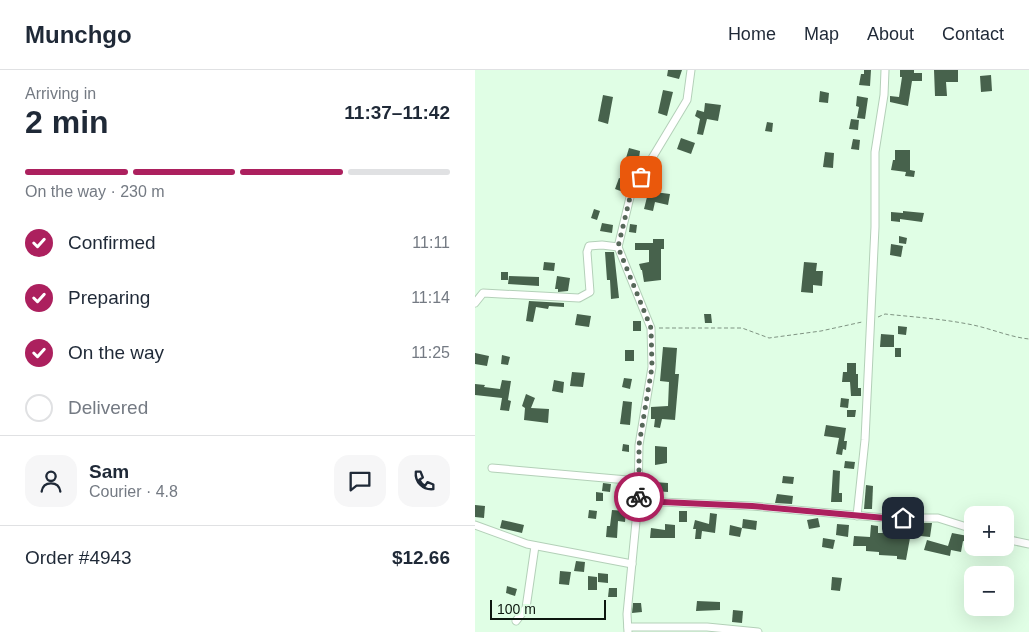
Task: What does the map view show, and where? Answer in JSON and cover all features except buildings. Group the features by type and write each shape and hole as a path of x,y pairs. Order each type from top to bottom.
{"street":[{"path":"691,70 687,100 631,193 618,247 651,328 652,367 639,445 639,501 627,614 628,630 707,627 758,632"},
{"path":"857,516 865,440 875,227 875,152 884,96 885,70"},
{"path":"475,303 479,293 579,298 590,292 587,252 589,246 601,244 618,247"},
{"path":"492,468 639,481"},
{"path":"639,501 752,506 885,518 938,518 964,526"},
{"path":"475,525 535,546 632,564"},
{"path":"1014,540 1029,544"},
{"path":"516,621 526,608 535,546"}],"path":[{"path":"651,328 742,328 769,338 821,331 870,321 885,314 974,325 1029,339"}],"way so far":[{"path":"639,497 639,445 652,367 651,328 618,247 631,193 641,177"}],"route":[{"path":"639,497 639,501 752,506 903,518"}]}
